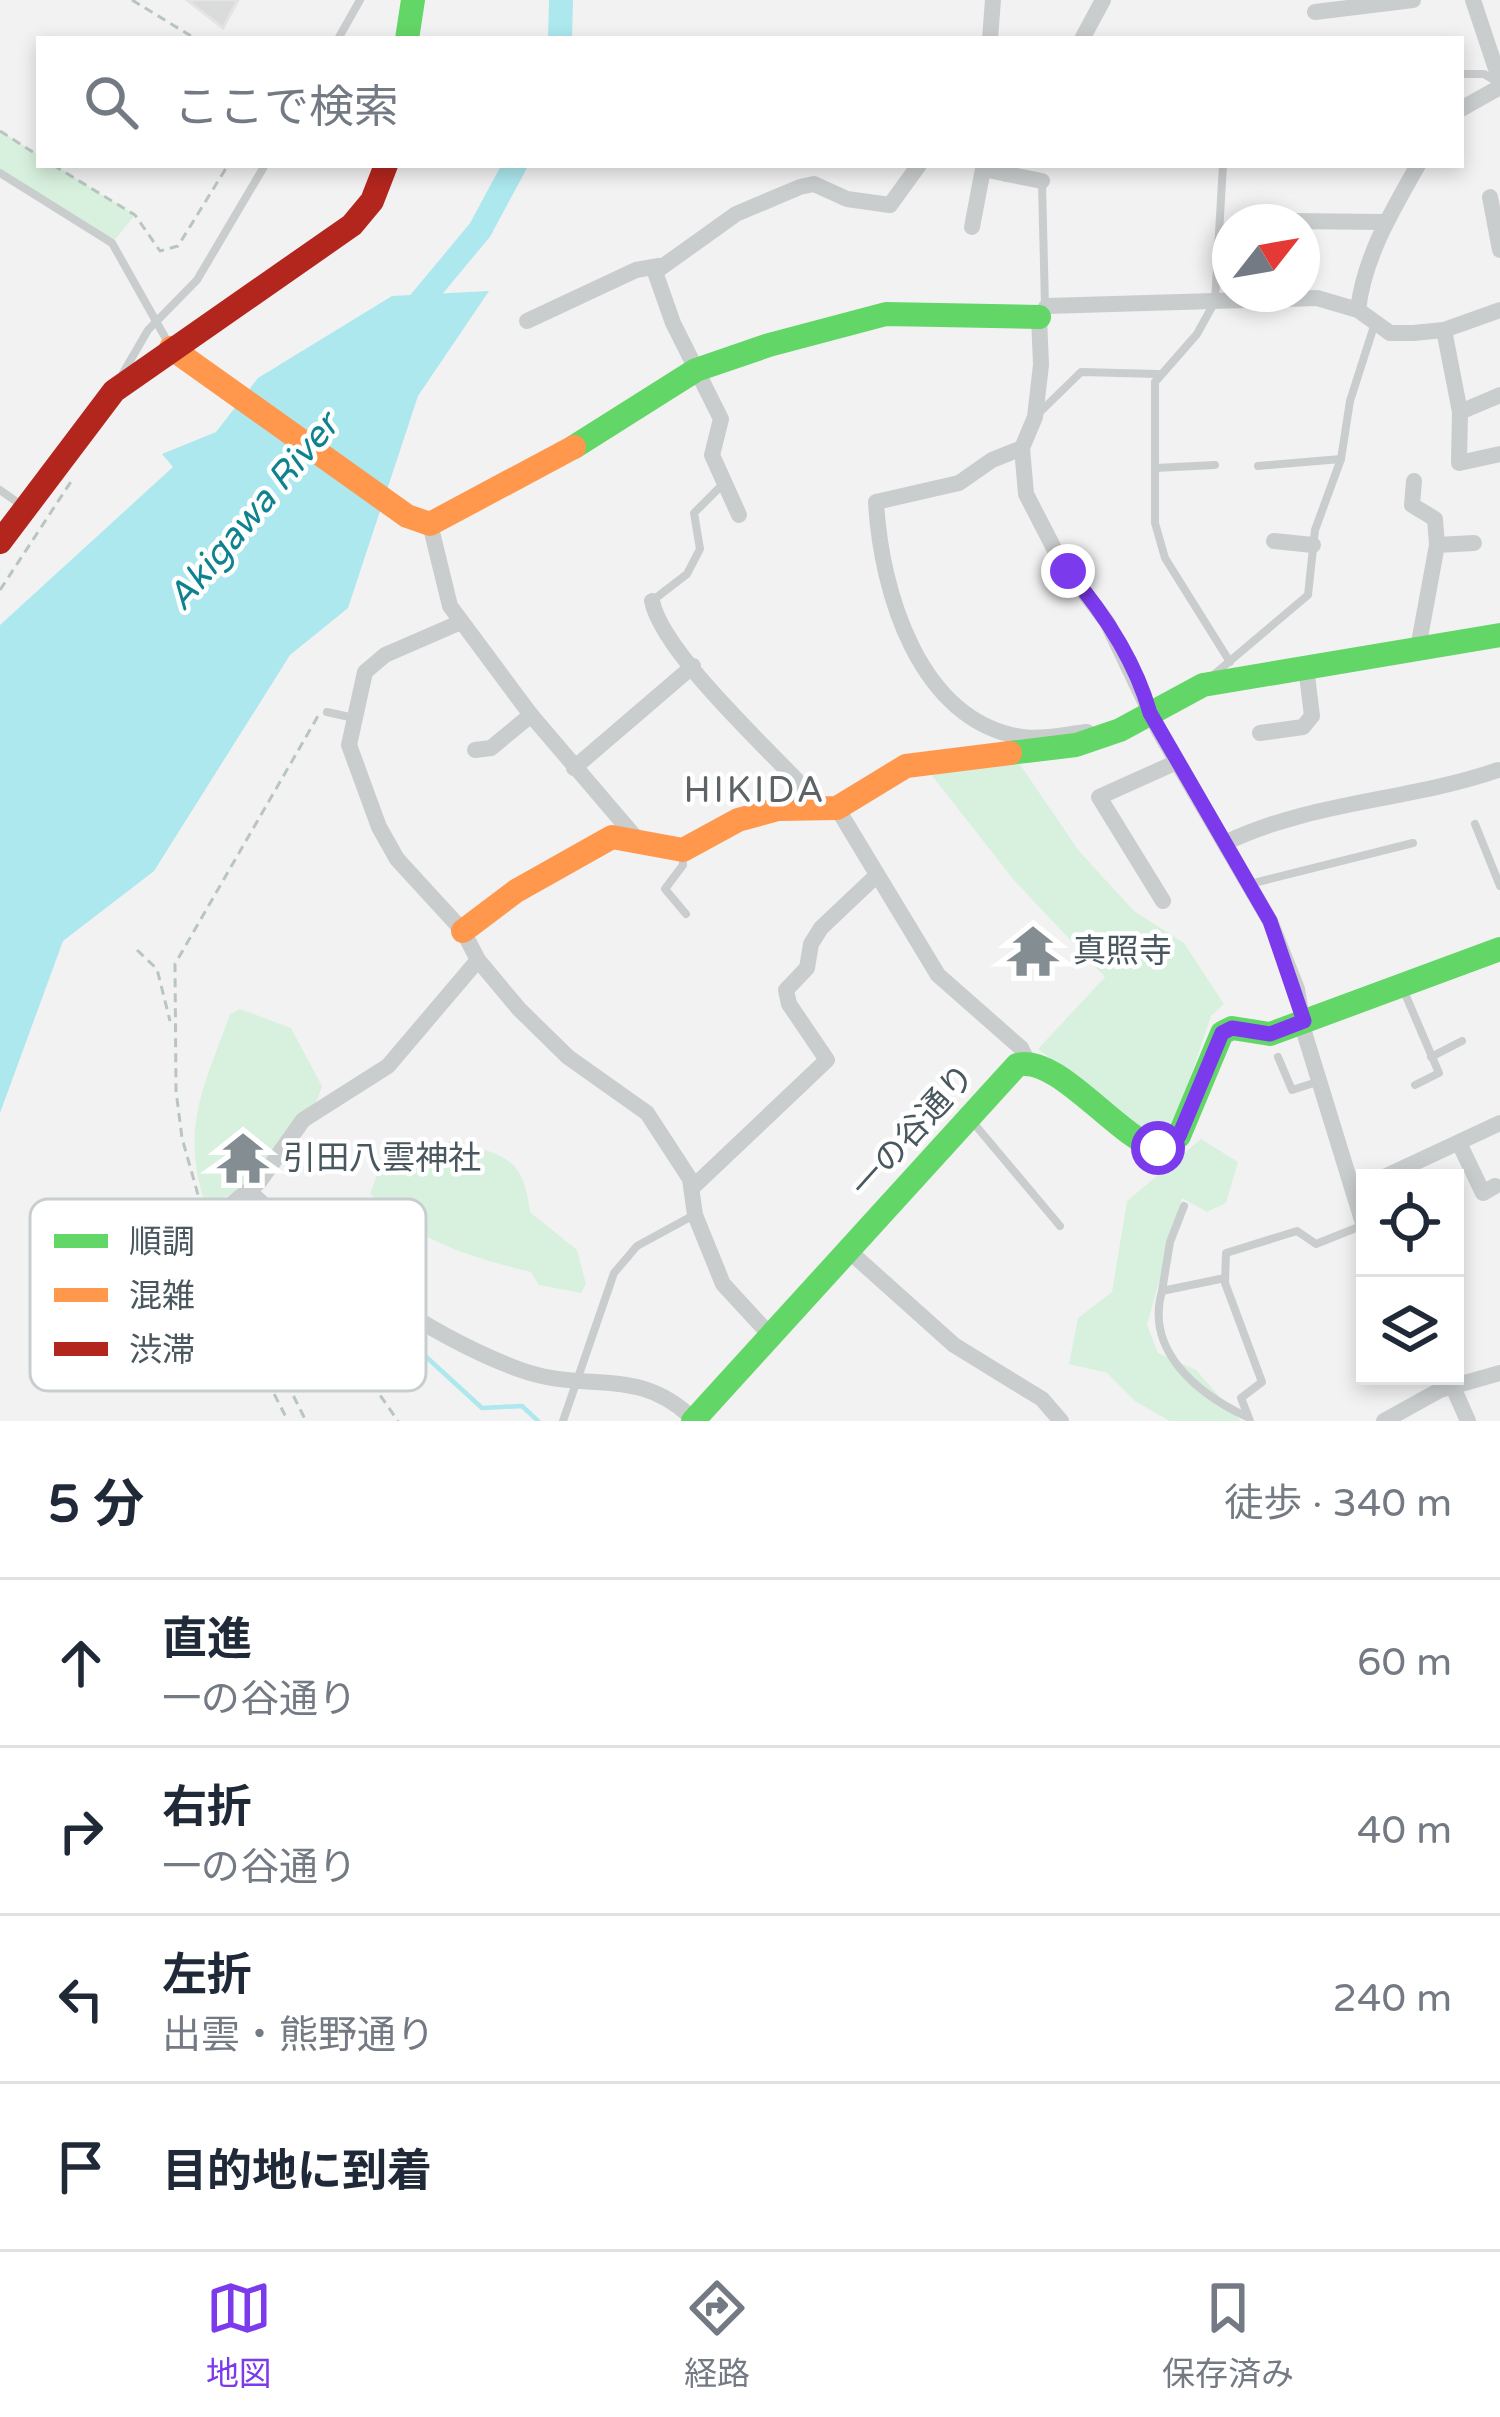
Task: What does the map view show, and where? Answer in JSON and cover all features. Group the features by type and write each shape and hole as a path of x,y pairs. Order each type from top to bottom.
{"street":[{"path":"407,36 412,0"},
{"path":"990,36 994,0"},
{"path":"1084,36 1103,0"},
{"path":"1315,12 1413,0"},
{"path":"1464,108 1500,84 1473,0"},
{"path":"0,542 114,391 177,352 352,225 372,202 385,168"},
{"path":"527,321 636,269 658,266 695,247 736,214 800,187 814,184 847,199 890,205 917,168"},
{"path":"1358,310 1361,283 1385,222 1416,168"},
{"path":"972,226 983,170 1009,170 1042,182"},
{"path":"1490,197 1500,250"},
{"path":"1320,221 1385,222"},
{"path":"658,266 655,278 721,419 712,454 740,515"},
{"path":"1320,299 1358,310 1374,326 1390,333 1444,330 1500,310"},
{"path":"430,524 587,440 697,370 886,314 1042,313 1074,302 1212,305"},
{"path":"1042,313 1035,417 1022,448 1032,509 1061,562 1107,622 1143,689 1150,713 1285,956 1319,1081 1356,1182"},
{"path":"1444,330 1460,412 1459,463 1500,454"},
{"path":"177,352 386,501 430,524"},
{"path":"1460,412 1500,394"},
{"path":"1022,448 992,460 959,483 876,502 879,548 905,627 951,707 976,723 1024,738 1089,732 1099,737"},
{"path":"1414,481 1412,506 1435,519 1437,544 1418,647"},
{"path":"430,524 442,591 461,622 531,715 636,838"},
{"path":"1274,541 1313,545"},
{"path":"1437,544 1474,543"},
{"path":"652,601 666,633 693,666 830,808 938,975 1021,1048 1028,1062 1052,1072 1137,1142 1158,1148 1179,1136 1222,1033 1232,1028 1270,1034 1500,950"},
{"path":"461,622 369,665 354,718 350,758 389,849 463,932 478,960 568,1057 647,1113 692,1188 695,1215 724,1284 770,1335"},
{"path":"463,932 564,861 612,837 683,850 738,820 778,809 830,808 916,764 1076,745 1202,685 1500,634"},
{"path":"574,768 693,666"},
{"path":"1260,733 1303,727 1312,716 1306,667"},
{"path":"475,750 491,748 531,715"},
{"path":"1162,901 1099,797 1177,763"},
{"path":"1225,843 1290,814 1432,793 1498,770"},
{"path":"692,1188 827,1060 823,1046 789,1004 786,990 807,968 811,944 821,928 877,875"},
{"path":"237,1199 250,1192 298,1124 378,1075 478,960"},
{"name":"一の谷通り","path":"694,1421 1012,1070 1028,1062"},
{"path":"1402,1169 1500,1123"},
{"path":"1459,1143 1484,1193"},
{"path":"250,1192 259,1199"},
{"path":"849,1251 953,1345 1042,1399 1061,1421"},
{"path":"426,1323 524,1372 650,1387 694,1421"},
{"path":"1464,1379 1500,1373"},
{"path":"1384,1421 1443,1385"},
{"path":"1452,1385 1468,1421"}],"lane":[{"path":"340,36 360,0"},
{"path":"1464,74 1484,74 1500,84"},
{"path":"114,391 155,321 197,280 263,168"},
{"path":"1220,204 1223,168"},
{"path":"0,172 112,243 177,352"},
{"path":"1042,182 1042,313"},
{"path":"1212,308 1188,346 1159,374 1155,523 1165,558 1230,662"},
{"path":"1202,685 1308,595 1313,545 1341,459 1350,401 1374,326"},
{"path":"1035,417 1066,393 1081,372 1159,374"},
{"path":"1258,466 1341,459"},
{"path":"1155,468 1215,465"},
{"path":"652,601 691,568 700,549 694,513 725,483"},
{"path":"0,490 26,508"},
{"path":"327,712 354,718"},
{"path":"1475,824 1500,886"},
{"path":"1249,884 1413,843"},
{"path":"683,850 683,865 665,889 686,914"},
{"path":"1402,988 1439,1073 1415,1085"},
{"path":"1431,1057 1462,1041"},
{"path":"1278,1057 1292,1090 1319,1081"},
{"path":"970,1119 1060,1226"},
{"path":"1184,1206 1170,1242 1154,1317 1167,1353 1196,1385 1249,1420"},
{"path":"563,1421 621,1263 647,1239 695,1215"},
{"path":"1249,1420 1241,1398 1262,1382 1225,1278 1226,1253 1297,1231 1316,1244 1356,1231"},
{"path":"1162,1291 1225,1278"}],"path":[{"path":"132,0 191,36"},
{"path":"0,131 36,154"},
{"path":"58,168 135,215 160,251 178,246 226,168"},
{"path":"0,590 74,478"},
{"path":"201,1199 182,1138 172,1029 175,964 315,716 327,712"},
{"path":"137,950 158,969 172,1029"},
{"path":"273,1391 288,1421"},
{"path":"291,1391 306,1421"},
{"path":"377,1391 398,1421"}],"green space":[{"path":"0,131 36,153 36,168 59,168 135,215 112,243 0,174"},
{"path":"1017,760 1079,851 1134,911 1184,943 1224,1004 1211,1016 1172,1132 1165,1139 1150,1137 1038,1049 1105,977 1013,879 926,768"},
{"path":"240,1009 291,1028 322,1086 306,1121 279,1156 229,1195 207,1199 197,1171 196,1125 205,1083 230,1014"},
{"path":"1201,1139 1238,1162 1226,1203 1207,1212 1182,1198 1147,1325 1158,1353 1196,1370 1241,1421 1170,1421 1136,1402 1107,1373 1069,1364 1078,1318 1112,1292 1127,1201"},
{"path":"452,1140 508,1160 522,1179 530,1212 577,1250 586,1284 581,1293 539,1285 531,1272 426,1236 426,1199 376,1199 370,1194 378,1172 419,1162"}],"water":[{"path":"489,291 418,396 348,608 290,655 154,871 63,941 0,1113 0,625 173,467 162,454 216,432 258,378 392,296"}],"building":[{"path":"187,0 238,0 223,28"}],"waterway":[{"name":"Akigawa River","path":"560,36 561,0"},
{"name":"Akigawa River","path":"406,319 480,230 513,168"},
{"path":"426,1357 482,1408 522,1406 538,1421"}],"traffic: fast":[{"path":"407,36 413,0"},
{"path":"574,447 696,370 769,345 886,314 1039,317"},
{"path":"1010,753 1076,745 1120,730 1203,685 1500,635"},
{"path":"693,1421 1017,1065 1050,1072 1158,1149 1179,1136 1222,1033 1232,1028 1270,1034 1500,949"}],"traffic: slow":[{"path":"171,348 407,516 430,524 574,447"},
{"path":"463,931 516,891 612,837 683,850 738,820 778,809 837,808 906,766 1010,753"}],"traffic: jam":[{"path":"0,542 114,391 352,225 372,201 385,168"}],"place":[{"name":"真照寺","path":"1033,951"},
{"name":"引田八雲神社","path":"243,1158"}],"district":[{"name":"HIKIDA","path":"755,790"}],"route":[{"path":"1068,571 1107,622 1143,689 1150,713 1270,921 1297,989 1304,1021 1270,1034 1232,1028 1222,1033 1213,1045 1179,1136 1158,1148"}]}
